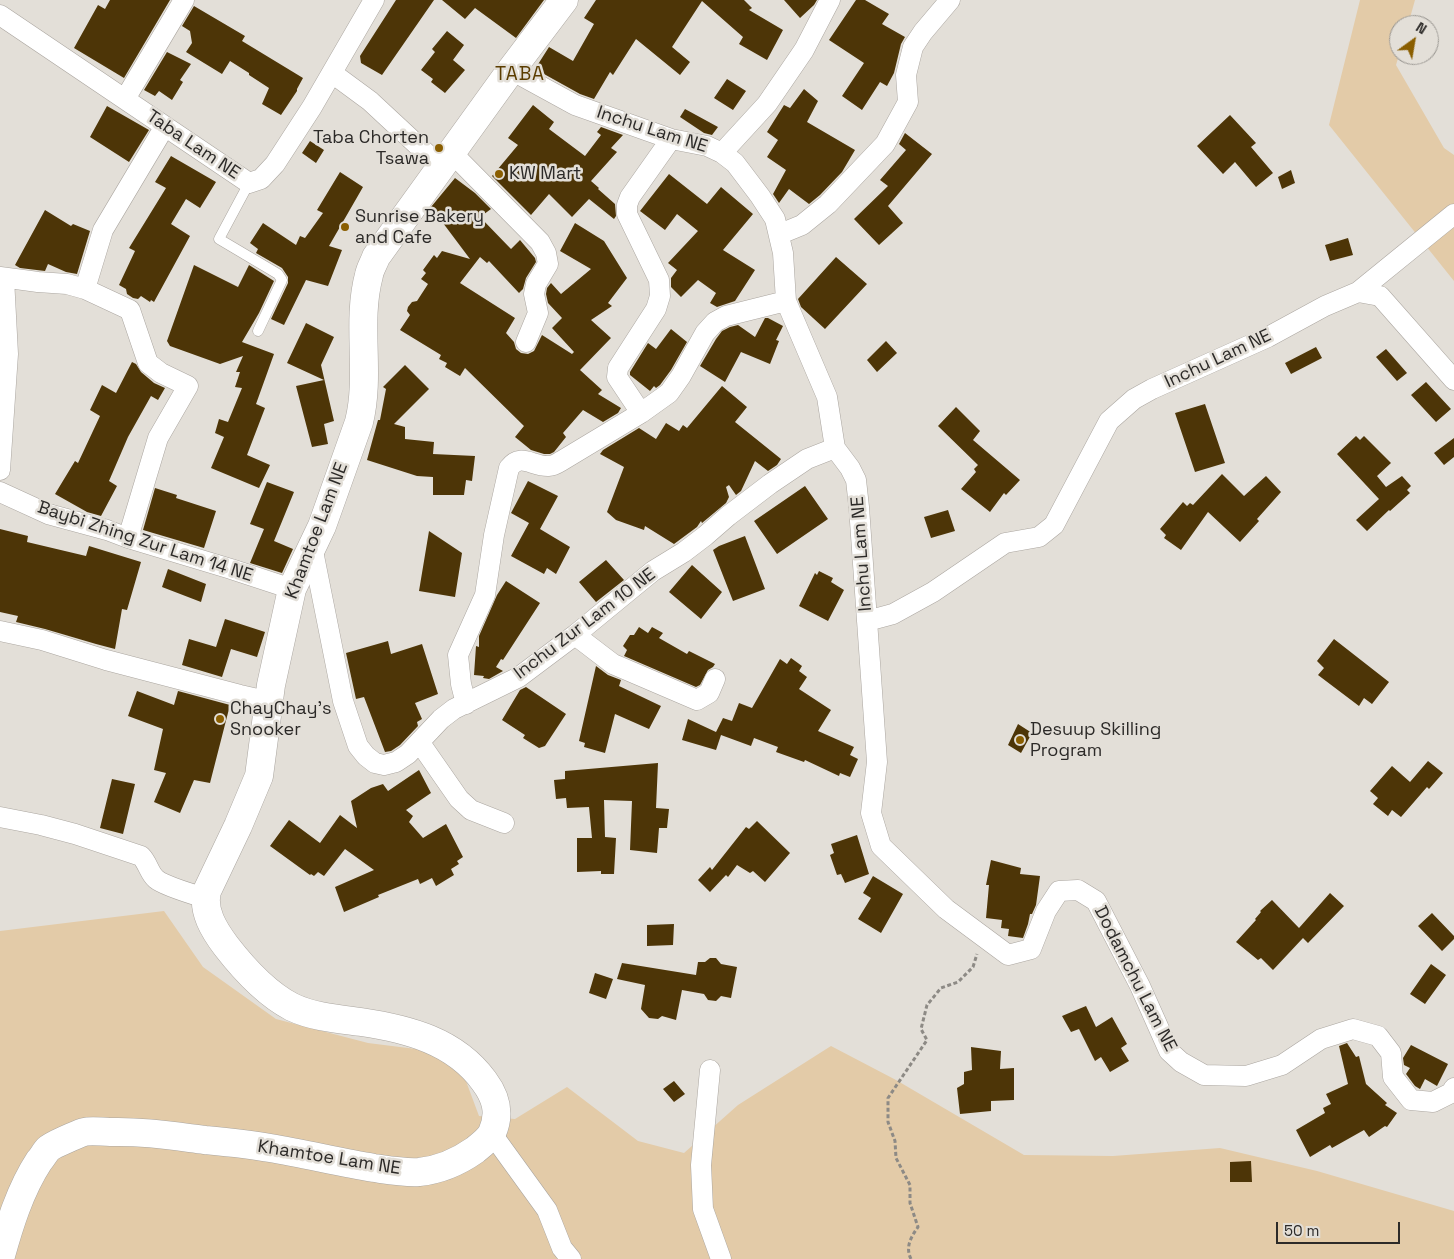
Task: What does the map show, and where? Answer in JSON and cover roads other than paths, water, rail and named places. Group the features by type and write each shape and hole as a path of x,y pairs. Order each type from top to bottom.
{"main road":[{"name":"Khamtoe Lam NE","path":"205,898 259,776 270,685 292,589 322,526 359,422 364,393 363,315 369,275 376,257 564,0"},
{"path":"205,898 206,908 212,923 234,956 251,974 284,1002 316,1015 396,1028 421,1035 452,1050 470,1063 491,1091 496,1103 496,1117 492,1134"},
{"name":"Khamtoe Lam NE","path":"0,1259 10,1223 32,1172 49,1148 86,1132 135,1131 268,1147 354,1165 418,1172 441,1167 463,1158 492,1134"}],"street":[{"path":"124,99 184,0"},
{"name":"Taba Lam NE","path":"0,15 249,184 261,179 275,164 332,73 374,0"},
{"path":"722,153 767,104 804,50 830,0"},
{"path":"780,234 802,225 828,204 885,144 908,102 906,75 913,47 922,32 950,0"},
{"name":"Inchu Lam NE","path":"511,70 575,105 671,139 707,146 722,153 735,163 775,219 783,253 786,301 827,398 835,448 850,468 856,480 867,622 893,614 932,592 1005,543 1039,536 1054,525 1109,421 1134,399 1152,389 1268,337 1325,306 1358,292 1454,214"},
{"path":"332,73 446,160 540,242 546,253 548,264 536,284 534,294 538,313 526,342"},
{"path":"85,289 103,230 165,126"},
{"path":"640,413 617,377 618,368 656,309 660,296 659,280 627,214 627,205 671,139"},
{"path":"0,470 8,354 2,277 68,284 85,289 130,310 148,364 161,374 188,386 158,438 128,538"},
{"path":"1358,292 1380,296 1454,380"},
{"path":"466,704 461,684 458,655 485,595 494,535 509,468 513,462 521,460 541,466 551,466 563,460 669,393 681,376 705,333 715,322 726,316 786,301"},
{"name":"Inchu Zur Lam 10 NE","path":"312,546 343,700 358,746 375,763 384,765 396,762 408,754 440,719 454,709 519,677 575,635 653,571 684,552 770,484 806,459 835,448"},
{"name":"Baybi Zhing Zur Lam 14 NE","path":"0,492 48,514 107,530 292,589"},
{"name":"Dodamchu Lam NE","path":"867,622 877,762 871,813 882,846 946,909 1008,955 1031,949 1046,911 1059,891 1078,890 1096,901 1140,986 1169,1051 1181,1062 1204,1075 1246,1076 1282,1065 1322,1039 1353,1029 1378,1036 1391,1053 1393,1077 1411,1100 1433,1102 1451,1093 1454,1088"},
{"path":"0,631 42,640 106,660 240,695 262,700 269,699"},
{"path":"575,635 613,664 698,700 708,693 714,679"},
{"path":"420,743 459,800 471,810 504,823"},
{"path":"0,817 58,829 141,856 157,880 205,898"},
{"path":"710,1070 702,1166 703,1209 721,1259"},
{"path":"492,1134 546,1210 562,1248 572,1259"}],"lane":[{"path":"249,184 218,239 278,274 282,280 258,331"}],"place":[{"name":"Taba Chorten Tsawa","path":"439,148"},
{"name":"KW Mart","path":"499,174"},
{"name":"Sunrise Bakery and Cafe","path":"345,227"},
{"name":"ChayChay's Snooker","path":"220,719"},
{"name":"Desuup Skilling Program","path":"1020,740"}],"district":[{"name":"TABA","path":"520,75"}]}
